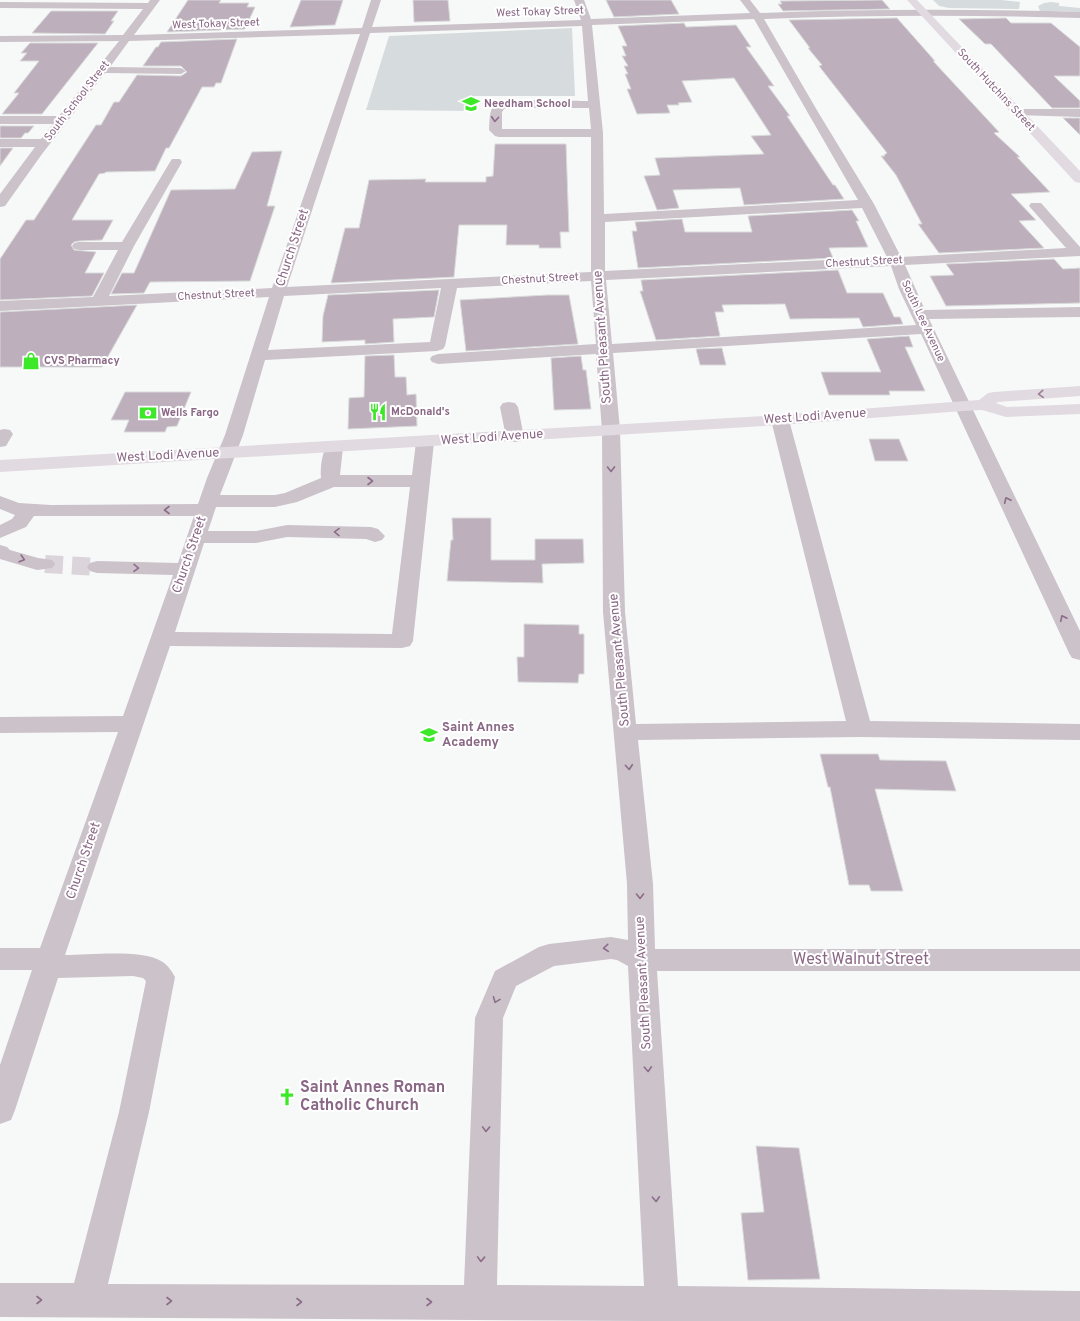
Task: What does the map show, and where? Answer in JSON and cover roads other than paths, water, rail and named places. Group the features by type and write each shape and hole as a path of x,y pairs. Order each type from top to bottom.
{"main road":[{"name":"South Hutchins Street","path":"912,0 1079,178"},
{"name":"West Lodi Avenue","path":"983,405 994,397 1080,391"},
{"name":"West Lodi Avenue","path":"0,466 227,452 515,437 780,420 963,406 983,405 1006,412 1080,409"}],"street":[{"name":"Church Street","path":"0,1110 48,963 162,639 207,505 234,435 278,292 376,0"},
{"name":"South Pleasant Avenue","path":"579,0 587,23 597,133 598,276 611,430 614,612 640,884 642,960 663,1312"},
{"name":"South Lee Avenue","path":"745,0 764,25 812,112 867,204 896,260 965,412 1080,653"},
{"path":"0,5 47,6 153,3"},
{"name":"South School Street","path":"0,203 44,143 100,70 127,39 153,3"},
{"path":"36,17 47,6"},
{"name":"West Tokay Street","path":"2,44 15,39 127,39 757,16 1028,8 1078,17"},
{"path":"15,39 26,28"},
{"path":"100,70 181,70"},
{"path":"594,104 510,104 501,106 496,111 495,130 499,133 510,134 597,133"},
{"path":"1018,113 1080,113"},
{"path":"0,120 62,120"},
{"path":"0,143 44,143"},
{"path":"99,300 127,246 176,162"},
{"path":"597,218 867,204"},
{"path":"1036,206 1078,252"},
{"path":"79,246 127,246"},
{"name":"Chestnut Street","path":"0,306 1078,252"},
{"path":"259,355 437,346 450,283"},
{"path":"438,359 604,350 924,322 1080,312"},
{"path":"509,407 515,437"},
{"path":"780,420 860,729"},
{"path":"162,639 402,641 425,442"},
{"path":"331,481 330,472 334,447"},
{"path":"0,502 16,510 207,505 275,501 290,498 331,481 420,482"},
{"path":"0,532 19,523 28,510"},
{"path":"196,537 256,537 288,531 371,533 375,536"},
{"path":"0,551 3,554 37,564 45,564"},
{"path":"96,567 186,569"},
{"path":"0,725 132,724"},
{"path":"626,732 860,729 1080,732"},
{"path":"480,1303 489,1018 505,979 549,955 611,948 622,949 642,960"},
{"path":"0,958 48,963 133,965 150,968 161,977 158,1001 132,1117 104,1236 86,1301"},
{"name":"West Walnut Street","path":"642,960 1080,960"},
{"path":"0,1300 480,1303 663,1312 1080,1308"}],"tunnel":[{"path":"45,564 97,567"}],"place":[{"name":"Needham School","path":"471,104"},
{"name":"CVS Pharmacy","path":"31,361"},
{"name":"McDonald's","path":"378,412"},
{"name":"Wells Fargo","path":"148,413"},
{"name":"Saint Annes Academy","path":"429,735"},
{"name":"Saint Annes Roman Catholic Church","path":"287,1097"}]}
